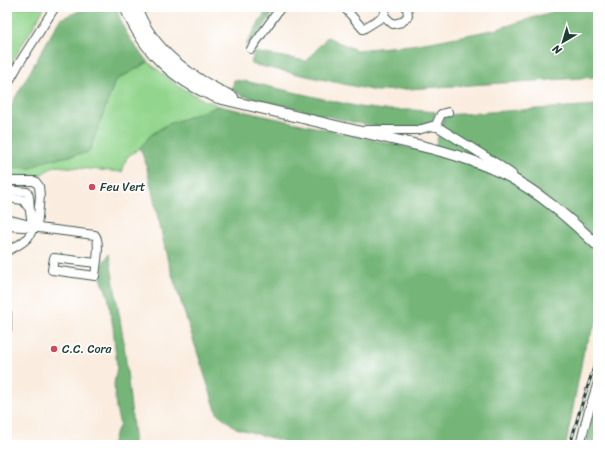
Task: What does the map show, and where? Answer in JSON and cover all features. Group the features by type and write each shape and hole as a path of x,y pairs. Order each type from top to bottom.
{"main road":[{"path":"126,7 132,22 144,42 157,59 178,78 204,92 218,98 435,149 471,160 503,174 538,194 561,212 598,246"},
{"path":"136,7 140,19 151,36 184,70 207,85 223,93 266,110"}],"street":[{"path":"7,85 55,7"},
{"path":"49,15 58,7"},
{"path":"251,49 281,7"},
{"path":"344,7 363,29 384,16 386,7"},
{"path":"384,16 393,24 402,22 408,16 407,7"},
{"path":"435,126 441,114 448,112"},
{"path":"353,130 418,130 432,126 438,127 499,165 538,194"},
{"path":"7,181 35,181 39,186 40,196 35,227 26,240 7,252"},
{"path":"7,190 27,192 30,195 29,208"},
{"path":"7,198 23,200 29,208 35,227"},
{"path":"7,219 23,222 35,227"},
{"path":"7,226 35,227 94,235 98,240 95,276 52,270 54,258 96,263"},
{"path":"7,313 7,329"},
{"path":"580,445 598,382"}],"green space":[{"path":"23,7 45,7 7,70 7,13"},
{"path":"89,7 110,7 117,10 130,38 148,62 115,81 89,152 41,162 32,168 7,167 7,112 60,19"},
{"path":"269,7 277,7 256,38 245,46 260,22"},
{"path":"567,7 598,7 598,77 376,91 251,64 254,52 307,61 327,37 356,50 411,45 497,29"},
{"path":"148,62 178,86 219,106 166,125 151,135 140,148 127,157 122,172 55,166 38,176 7,176 7,167 32,168 41,162 89,152 115,81"},
{"path":"234,80 249,82 359,107 386,110 436,112 432,121 421,127 394,128 356,123 244,96 232,90"},
{"path":"598,105 598,319 584,350 566,445 296,445 236,428 217,413 168,262 146,164 140,148 151,135 166,125 219,106 433,153 445,115"},
{"path":"109,254 124,343 135,445 112,445 115,434 120,425 116,409 114,384 117,367 108,296 101,278 104,261"},
{"path":"598,394 598,445 586,445"}],"railway":[{"path":"570,445 598,355"}],"place":[{"name":"Feu Vert","path":"92,187"},
{"name":"C.C. Cora","path":"54,349"}]}
